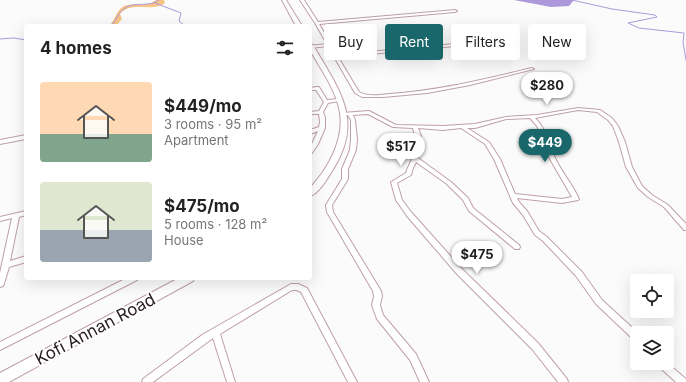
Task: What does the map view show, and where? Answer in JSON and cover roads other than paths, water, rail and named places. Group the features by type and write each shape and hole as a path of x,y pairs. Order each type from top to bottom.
{"main road":[{"path":"284,0 298,24"},
{"path":"312,50 347,114 342,138 330,166 312,190"},
{"name":"Kofi Annan Road","path":"0,380 185,280"}],"street":[{"path":"302,0 324,34"},
{"path":"318,23 455,11"},
{"path":"377,52 451,45"},
{"path":"312,46 324,46"},
{"path":"338,60 357,93 362,96 404,94 478,81 532,69"},
{"path":"312,89 317,88 326,102"},
{"path":"326,102 339,100"},
{"path":"312,150 322,128 323,120 321,112 326,102"},
{"path":"347,114 369,112 395,126 415,128 475,126 506,118 582,109 598,111 612,122 618,132 629,167 640,187 650,196 666,206 686,228"},
{"path":"312,113 321,112"},
{"path":"347,114 353,120 353,150 345,169 345,179 328,205 330,212 377,291 378,296 376,305 380,317 413,357 425,382"},
{"path":"513,196 562,201 576,199 547,147 546,137 540,125 531,116"},
{"path":"462,126 487,143 497,159 513,196 537,233 544,238 579,274 599,302 630,331"},
{"path":"312,131 322,128"},
{"path":"415,128 418,136 415,142 415,159 410,168 409,174 394,182 399,200 460,272 535,346 564,382"},
{"path":"0,142 24,137"},
{"path":"415,159 448,183 466,199 471,209 517,246"},
{"path":"0,219 24,214"},
{"path":"0,284 6,265 16,216"},
{"path":"6,265 24,260"},
{"path":"0,346 130,280"},
{"path":"146,382 215,332 291,288 298,287 304,290 353,382"},
{"path":"215,332 232,382"},
{"path":"669,370 683,382"}],"waterway":[{"path":"112,24 125,8 133,5 150,4 159,0"},
{"path":"572,0 612,9 655,15 657,17 628,23 639,28 684,33 683,42 686,60"},
{"path":"155,3 181,13 179,21 183,24"},
{"path":"0,39 14,38 24,40"}]}
